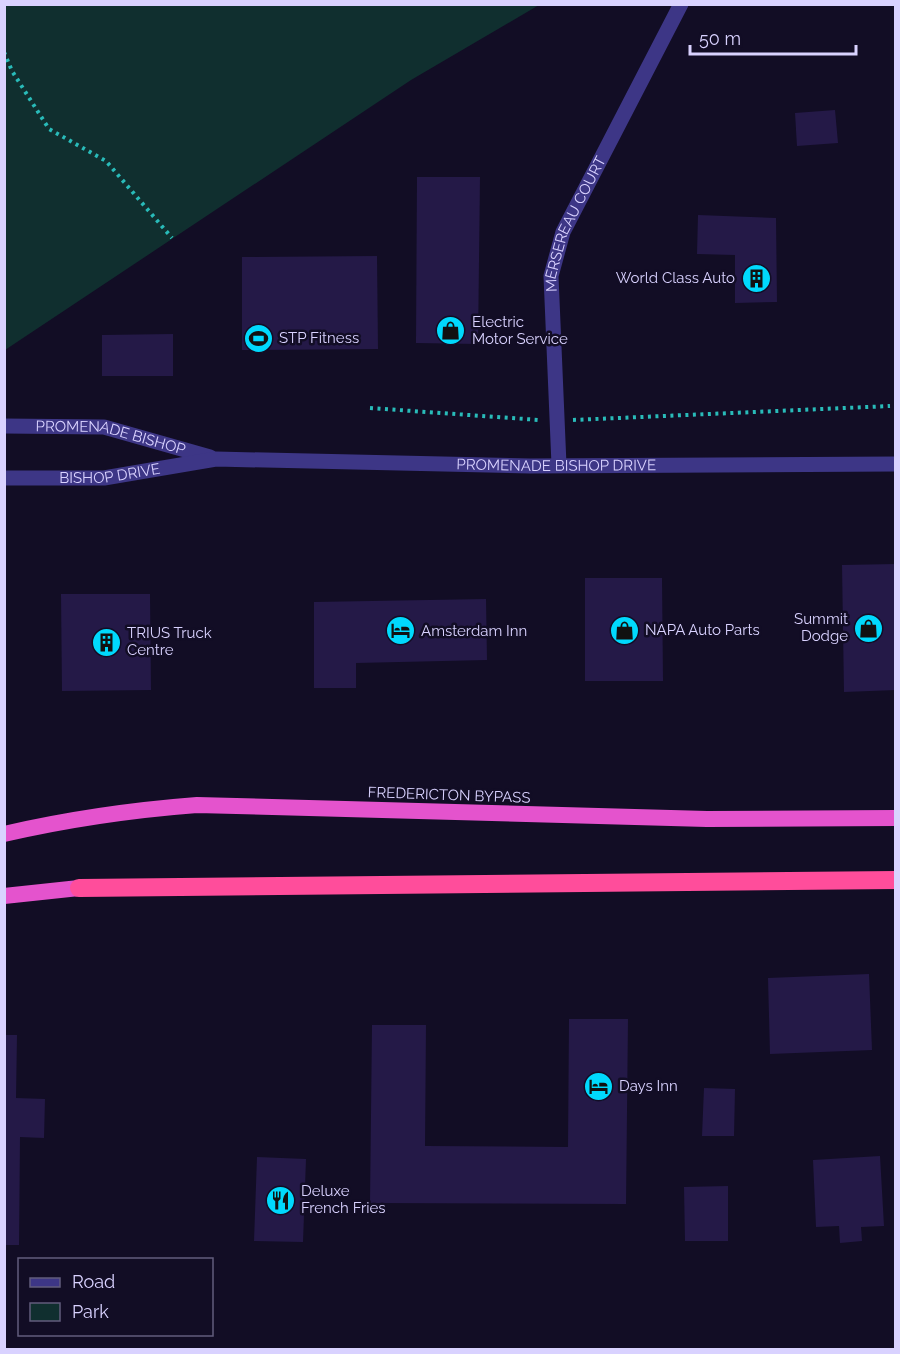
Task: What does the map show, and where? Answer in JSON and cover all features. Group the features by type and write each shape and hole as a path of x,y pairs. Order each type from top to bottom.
{"highway":[{"name":"FREDERICTON BYPASS","path":"4,834 64,820 127,811 197,805 673,819 896,818"},
{"path":"4,896 79,888 896,880"}],"street":[{"name":"MERSEREAU COURT","path":"559,465 551,276 555,255 564,232 681,4"},
{"name":"PROMENADE BISHOP","path":"4,426 104,427 216,459"},
{"name":"PROMENADE BISHOP DRIVE","path":"216,459 559,465 896,464"},
{"name":"BISHOP DRIVE","path":"4,478 104,478 216,459"}],"path":[{"path":"4,52 12,71 49,129 106,161 172,238"},
{"path":"370,408 557,420 890,406"}],"green space":[{"path":"5,4 539,5 411,80 5,350"}],"building":[{"path":"835,110 838,143 797,146 795,113"},
{"path":"417,177 480,177 478,344 416,343"},
{"name":"World Class Auto","path":"698,215 776,218 777,302 735,303 735,255 697,254"},
{"path":"377,256 378,349 242,350 242,257"},
{"path":"173,334 173,376 102,376 102,335"},
{"name":"Summit Dodge","path":"896,564 896,690 844,692 842,565"},
{"name":"NAPA Auto Parts","path":"585,578 662,578 663,681 585,681"},
{"name":"TRIUS Truck Centre","path":"61,594 150,594 151,690 62,691"},
{"name":"Amsterdam Inn","path":"486,599 487,660 356,663 356,688 314,688 314,602"},
{"path":"869,974 872,1050 770,1054 768,978"},
{"name":"Days Inn","path":"569,1019 628,1019 626,1204 370,1203 372,1025 426,1025 425,1146 568,1147"},
{"path":"4,1035 17,1035 16,1098 45,1099 44,1138 20,1137 19,1245 4,1245"},
{"path":"704,1088 735,1089 734,1136 702,1136"},
{"path":"880,1156 884,1226 861,1227 862,1241 840,1243 839,1226 816,1227 813,1160"},
{"name":"Deluxe French Fries","path":"257,1157 306,1159 303,1242 254,1241"},
{"path":"728,1186 728,1241 685,1241 684,1187"}],"place":[{"name":"World Class Auto","path":"756,278"},
{"name":"Electric Motor Service","path":"451,331"},
{"name":"STP Fitness","path":"258,338"},
{"name":"Summit Dodge","path":"869,628"},
{"name":"NAPA Auto Parts","path":"624,630"},
{"name":"Amsterdam Inn","path":"400,631"},
{"name":"TRIUS Truck Centre","path":"106,642"},
{"name":"Days Inn","path":"598,1086"},
{"name":"Deluxe French Fries","path":"280,1200"}]}
